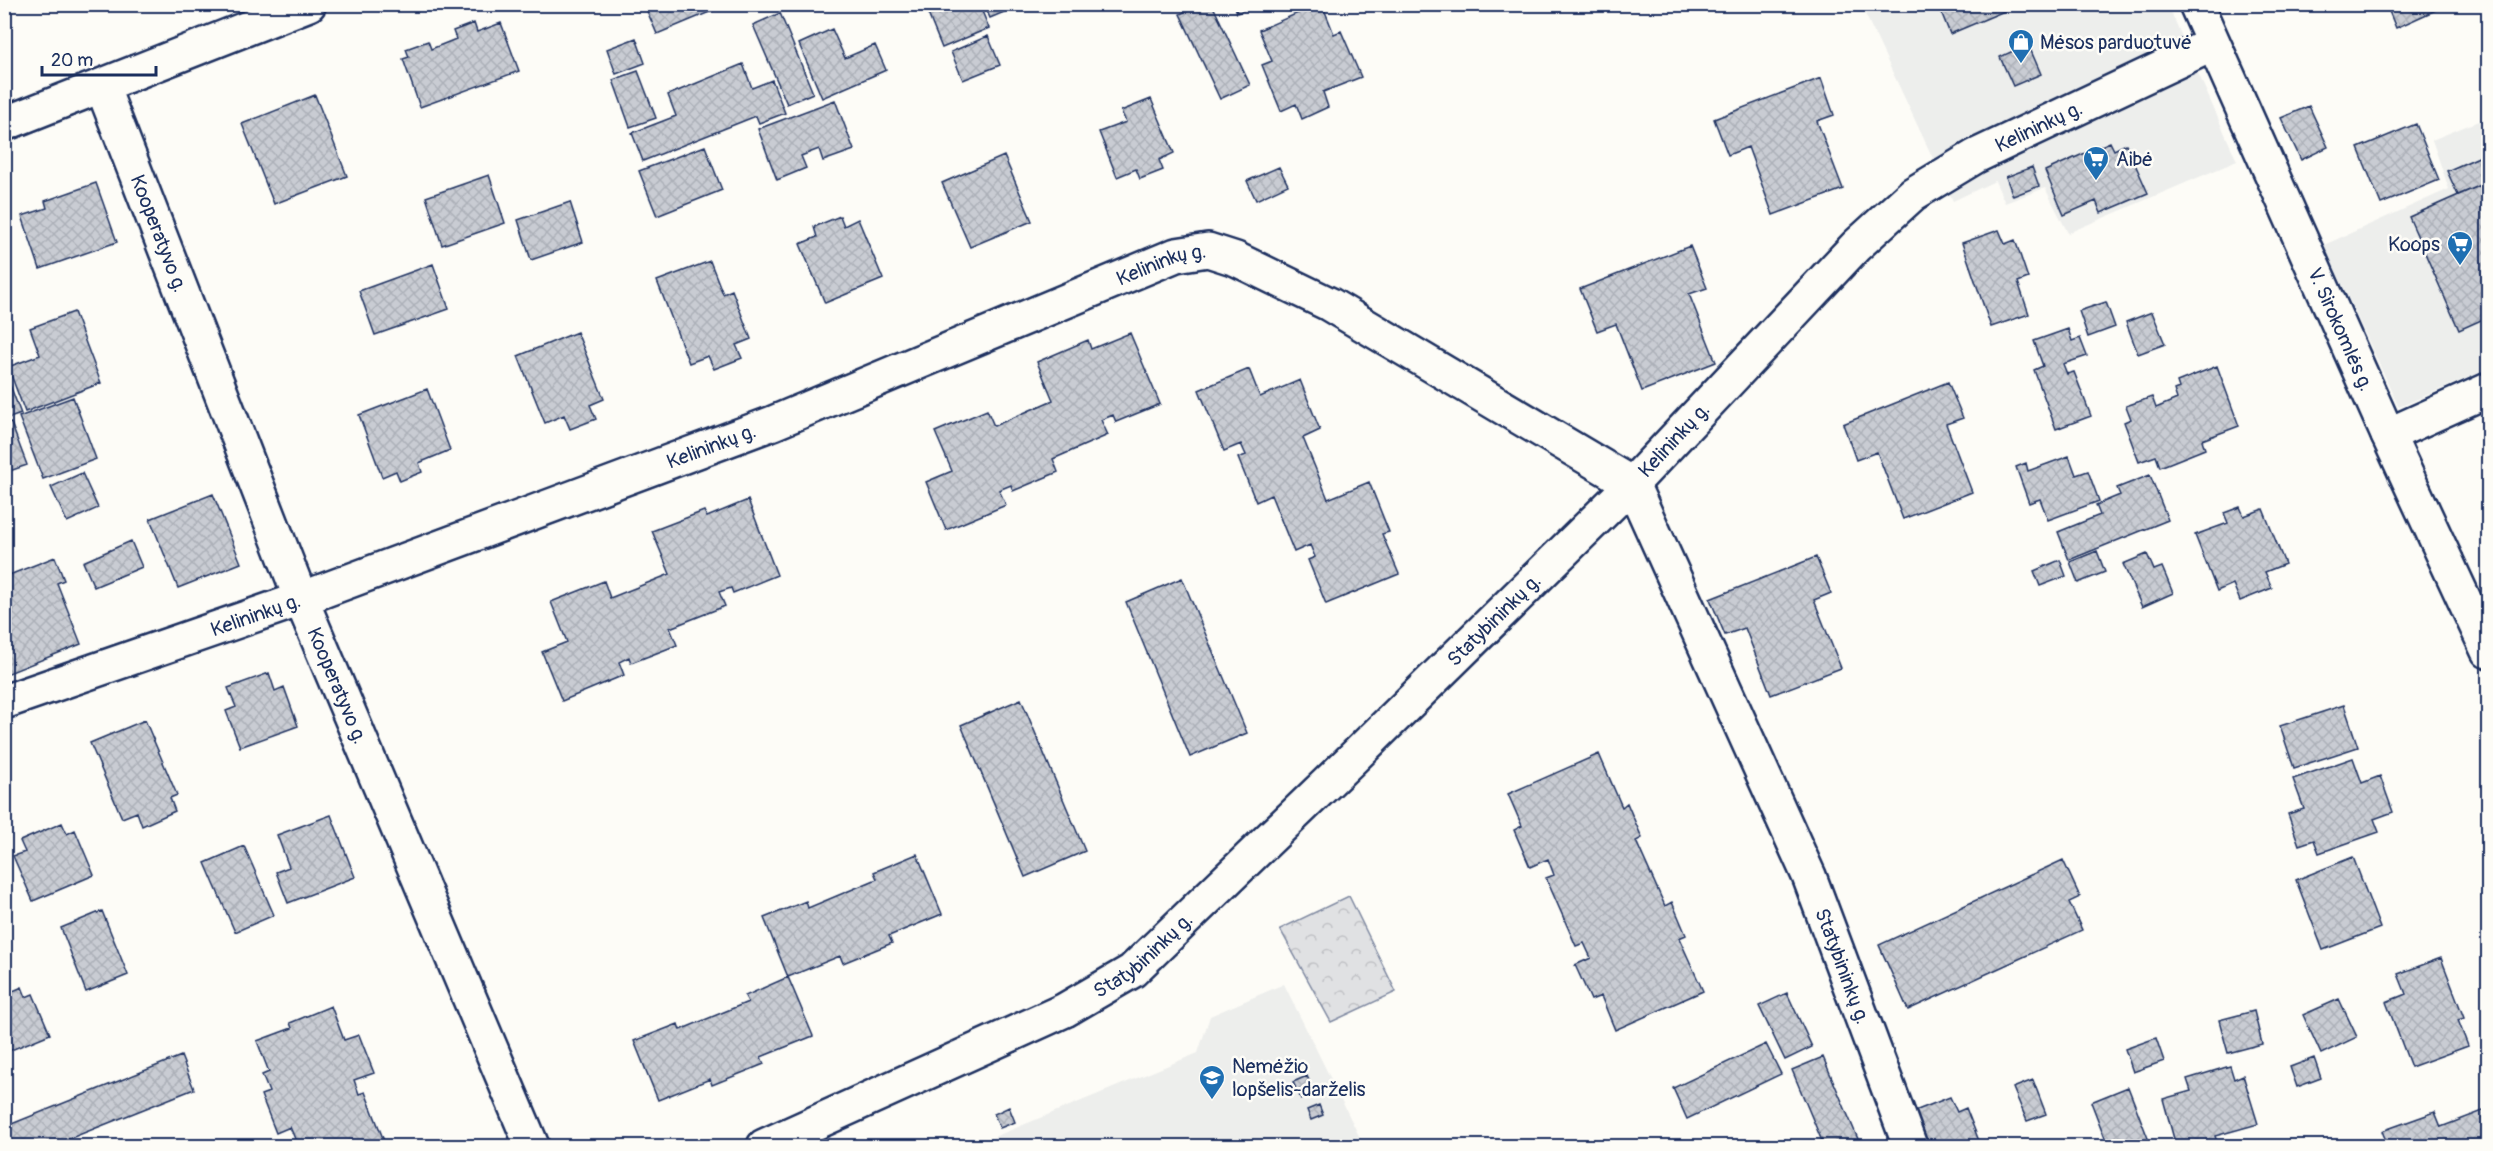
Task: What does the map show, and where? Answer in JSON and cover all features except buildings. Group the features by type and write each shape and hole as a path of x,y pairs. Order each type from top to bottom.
{"street":[{"path":"4,124 309,4"},
{"name":"V. Sirokomlės g.","path":"2196,4 2388,435 2488,651"},
{"name":"Kelininkų g.","path":"4,702 301,599 773,423 1176,255 1208,250 1236,259 1329,304 1632,484 1856,246 1913,194 1976,156 2213,44"},
{"name":"Kooperatyvo g.","path":"102,86 301,599 532,1146"},
{"path":"2388,435 2488,390"},
{"name":"Statybininkų g.","path":"764,1146 1065,1010 1132,971 1334,777 1632,484 1809,876 1910,1146"}],"shaded area":[{"path":"1861,5 2168,5 2237,161 2068,233 2045,188 2005,203 1995,181 1953,201"},
{"path":"2488,117 2488,369 2399,407 2324,245 2449,189 2432,140"},
{"name":"Nemėžio lopšelis-darželis","path":"1284,984 1364,1146 972,1146 1198,1053 1210,1016"}],"green space":[{"path":"1349,896 1396,992 1331,1022 1280,929"}],"place":[{"name":"Mėsos parduotuvė","path":"2021,65"},
{"name":"Aibė","path":"2096,182"},
{"name":"Koops","path":"2460,267"},
{"name":"Nemėžio lopšelis-darželis","path":"1212,1101"}]}
